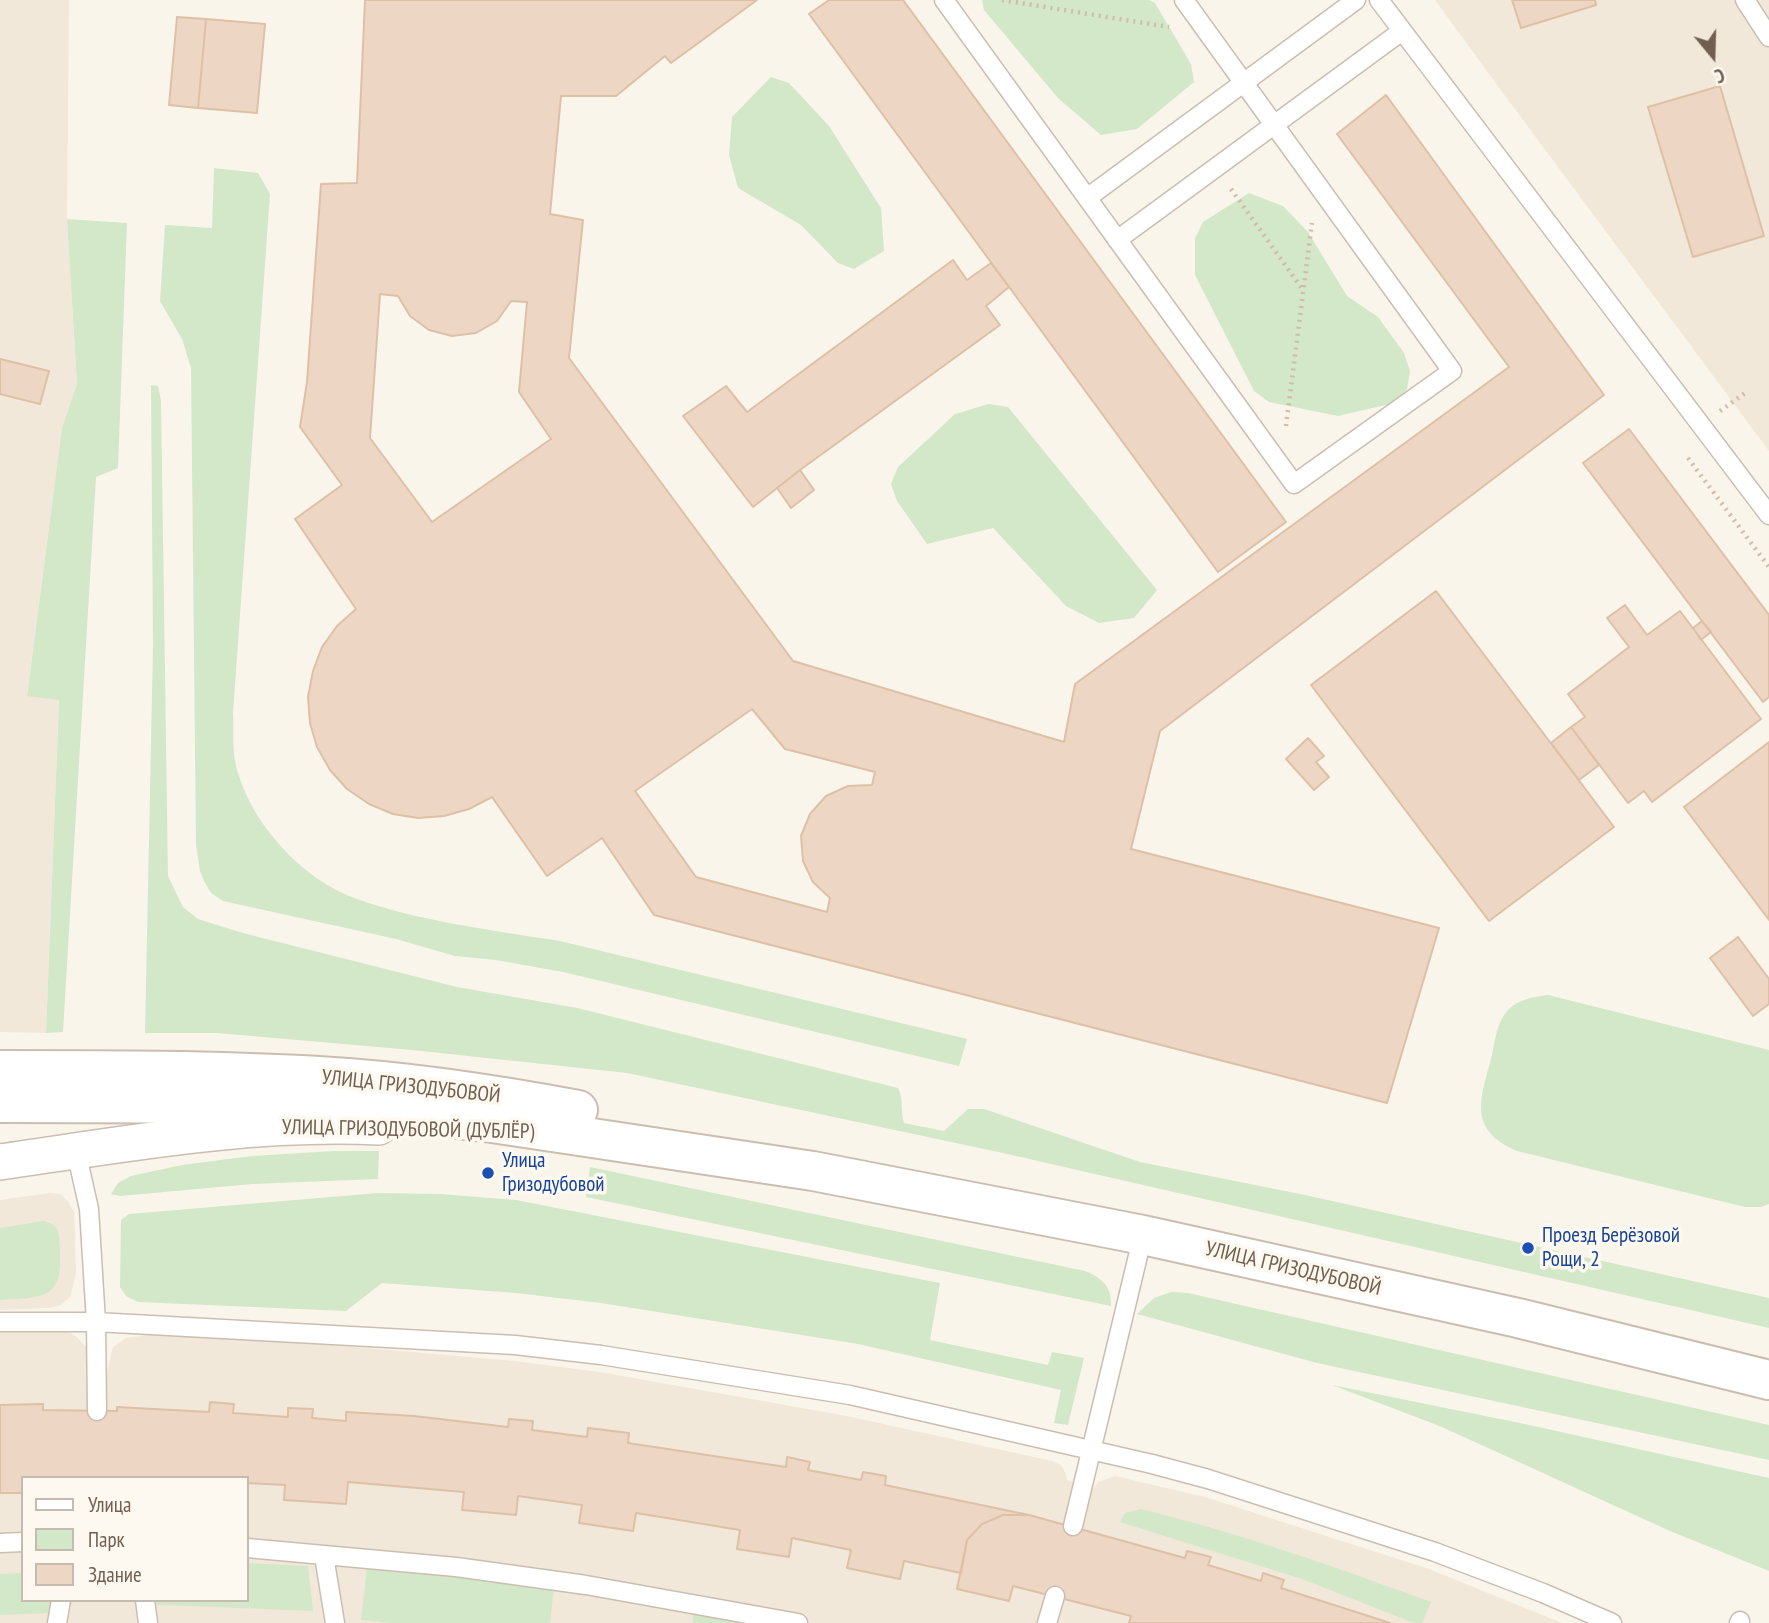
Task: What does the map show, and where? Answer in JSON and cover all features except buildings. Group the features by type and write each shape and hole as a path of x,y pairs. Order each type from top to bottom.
{"street":[{"name":"УЛИЦА ГРИЗОДУБОВОЙ","path":"0,1070 320,1076 495,1095 656,1124 813,1171"},
{"name":"УЛИЦА ГРИЗОДУБОВОЙ","path":"0,1103 321,1104 565,1133 813,1171 1143,1235 1518,1318 1769,1380"},
{"name":"УЛИЦА ГРИЗОДУБОВОЙ (ДУБЛЁР)","path":"0,1162 204,1132 323,1124 488,1133 565,1133"}],"lane":[{"path":"944,0 1294,484 1452,371 1184,0"},
{"path":"1087,198 1356,0"},
{"path":"1379,0 1769,515"},
{"path":"1745,0 1763,15 1769,37"},
{"path":"1117,240 1402,31"},
{"path":"76,1151 89,1209 96,1322 97,1411"},
{"path":"1073,1526 1143,1235"},
{"path":"0,1322 96,1322 515,1345 601,1355 850,1395 1208,1479 1435,1552 1612,1623"},
{"path":"0,1543 21,1542"},
{"path":"248,1548 456,1567 560,1582 795,1623"},
{"path":"324,1556 335,1623"},
{"path":"1047,1623 1055,1595"},
{"path":"57,1623 61,1602"},
{"path":"145,1602 148,1623"}],"path":[{"path":"1002,0 1208,33"},
{"path":"1216,169 1303,291"},
{"path":"1283,469 1283,447 1317,184"}],"shaded area":[{"path":"0,0 69,0 67,219 77,384 62,428 27,695 59,699 46,1033 0,1032"},
{"path":"1435,0 1769,0 1769,451 1497,85"},
{"path":"60,1194 74,1212 76,1274 70,1297 61,1305 49,1308 0,1310 0,1200"},
{"path":"0,1328 65,1330 77,1337 86,1347 91,1374 106,1375 113,1347 126,1338 155,1334 344,1346 514,1361 600,1372 847,1416 1052,1461 1061,1465 1067,1480 1094,1488 1098,1482 1115,1476 1205,1497 1429,1569 1562,1623 0,1623"}],"green space":[{"path":"982,0 1149,0 1155,3 1191,64 1194,82 1137,129 1101,135 1058,98 984,10"},
{"path":"771,77 789,83 829,126 881,208 884,251 854,269 838,263 801,225 738,188 729,155 732,117"},
{"path":"214,168 258,173 270,194 233,743 241,783 264,825 279,844 297,862 336,890 381,907 457,925 560,941 967,1039 959,1066 563,972 455,956 396,939 223,901 211,893 200,871 196,845 191,368 182,339 160,301 165,225 212,228"},
{"path":"1249,193 1283,206 1308,232 1347,296 1378,317 1404,353 1410,371 1407,389 1394,403 1338,416 1269,402 1254,391 1195,275 1195,238 1203,222"},
{"path":"67,219 127,223 118,468 96,477 63,1032 46,1033 59,700 27,696 62,428 77,384"},
{"path":"151,385 158,386 161,400 168,876 183,907 198,919 243,933 457,987 577,1008 898,1088 904,1123 944,1131 968,1109 984,1109 1140,1162 1305,1195 1769,1298 1769,1328 1003,1153 627,1073 217,1033 145,1033 153,646"},
{"path":"989,404 1008,407 1157,590 1134,618 1099,623 1066,606 993,528 927,544 897,501 891,484 898,467 955,414"},
{"path":"1548,995 1769,1050 1769,1204 1745,1207 1517,1151 1490,1133 1481,1111 1482,1098 1499,1026 1504,1015 1517,1003"},
{"path":"379,1151 378,1179 252,1184 120,1196 111,1194 118,1183 131,1176 182,1165 252,1156"},
{"path":"590,1167 1085,1271 1108,1288 1111,1306 586,1197"},
{"path":"378,1193 440,1194 516,1200 940,1283 930,1340 1048,1365 1052,1352 1084,1358 1068,1425 1054,1423 1061,1390 858,1344 601,1303 516,1293 382,1283 346,1311 138,1302 126,1296 120,1287 121,1220 129,1214"},
{"path":"44,1221 58,1230 60,1263 55,1285 49,1291 32,1298 0,1300 0,1228"},
{"path":"1171,1292 1188,1293 1769,1425 1769,1460 1317,1363 1137,1314 1154,1298"},
{"path":"1332,1385 1769,1478 1769,1571 1670,1531 1442,1427"},
{"path":"1141,1509 1251,1540 1431,1602 1422,1623 1414,1623 1302,1579 1120,1522 1125,1513"},
{"path":"248,1563 308,1566 313,1611 133,1602 248,1602"},
{"path":"367,1568 554,1587 550,1623 393,1623 361,1620"},
{"path":"21,1573 21,1602 51,1602 48,1613 0,1615 0,1574"},
{"path":"693,1612 756,1623 693,1623"}],"place":[{"name":"Улица Гризодубовой","path":"488,1173"},
{"name":"Проезд Берёзовой Рощи, 2","path":"1528,1248"}]}
